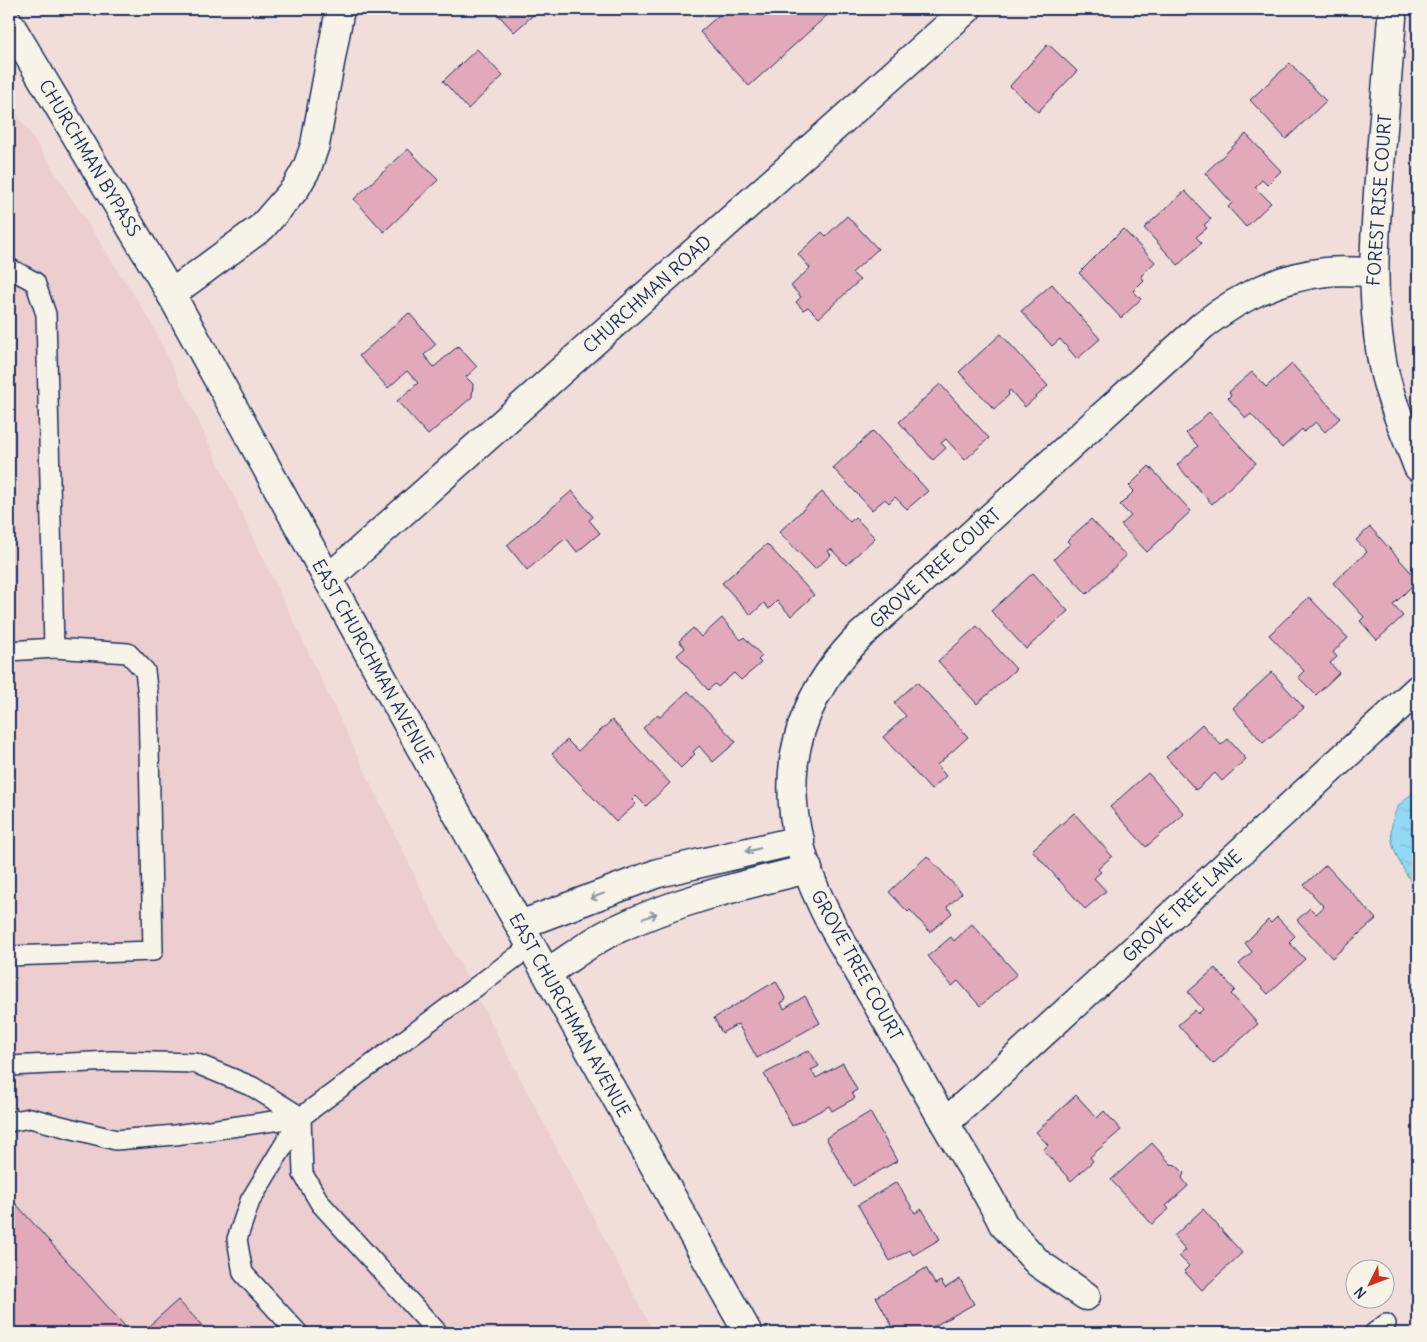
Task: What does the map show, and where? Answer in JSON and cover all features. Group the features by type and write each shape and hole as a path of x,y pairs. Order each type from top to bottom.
{"street":[{"path":"171,294 262,227 295,189 307,168 315,145 340,9"},
{"name":"CHURCHMAN ROAD","path":"328,579 967,9"},
{"name":"FOREST RISE COURT","path":"1392,18 1372,272 1381,357 1399,421 1418,466"},
{"name":"CHURCHMAN BYPASS","path":"9,23 171,294"},
{"name":"GROVE TREE COURT","path":"1086,1296 1038,1263 1003,1224 822,905 808,869 794,819 792,785 794,752 806,713 818,687 842,654 1193,334 1238,300 1274,284 1301,276 1328,272 1372,272"},
{"name":"EAST CHURCHMAN AVENUE","path":"171,294 748,1333"},
{"name":"GROVE TREE LANE","path":"945,1123 1418,689"},
{"path":"526,936 658,873 800,840"},
{"path":"547,974 614,930 671,908 751,883 808,869"}],"lane":[{"path":"9,268 35,282 46,314 54,648"},
{"path":"9,651 54,648 128,653 145,671 148,696 153,951 9,956"},
{"path":"298,1333 243,1273 237,1239 250,1202 301,1117 526,936"},
{"path":"9,1066 112,1061 195,1063 253,1087 301,1117"},
{"path":"9,1122 30,1118 116,1140 175,1135 301,1117"},
{"path":"301,1117 303,1174 320,1203 438,1333"}],"shaded area":[{"path":"9,101 150,320 426,900 654,1333 9,1333"}],"water":[{"path":"1418,789 1418,893 1395,852 1391,831 1398,807"}],"building":[{"path":"493,9 540,9 514,32"},
{"path":"726,9 834,9 749,86 700,32"},
{"path":"1048,44 1077,71 1038,112 1010,86"},
{"path":"477,49 503,76 468,109 443,81"},
{"path":"1290,63 1326,101 1286,139 1250,100"},
{"path":"1246,134 1281,171 1267,185 1262,180 1255,187 1271,203 1246,227 1228,207 1232,203 1205,173"},
{"path":"408,149 438,180 384,232 354,199"},
{"path":"1185,191 1211,219 1204,225 1207,228 1196,237 1202,243 1178,265 1144,228"},
{"path":"847,216 878,249 852,273 860,280 819,318 808,307 803,310 796,302 801,297 791,286 810,268 798,254 822,232 826,236"},
{"path":"1123,229 1155,262 1141,276 1144,280 1133,291 1141,299 1121,318 1079,273"},
{"path":"1052,284 1100,339 1077,359 1060,339 1052,346 1021,311"},
{"path":"409,313 436,344 424,355 434,367 458,346 477,367 466,377 473,384 472,397 428,435 397,401 418,383 407,371 388,388 359,356"},
{"path":"1001,334 1048,386 1025,407 1010,390 1008,392 1009,395 994,409 959,372"},
{"path":"1292,364 1340,418 1325,432 1316,422 1304,432 1302,429 1282,448 1251,414 1246,418 1228,398 1231,395 1229,392 1252,372 1266,387"},
{"path":"940,384 989,438 965,460 946,439 941,443 946,448 933,460 899,422"},
{"path":"1209,412 1256,463 1212,504 1177,465 1198,446 1186,433"},
{"path":"873,431 928,491 907,509 895,497 889,503 885,499 872,510 833,468"},
{"path":"1149,466 1191,511 1147,552 1121,525 1131,516 1120,505 1134,491 1129,486"},
{"path":"572,491 593,517 589,520 600,533 577,552 566,538 527,570 507,545"},
{"path":"822,492 850,522 855,517 875,538 846,565 831,549 828,551 831,555 815,569 779,532"},
{"path":"1091,519 1126,556 1087,594 1054,559 1070,544 1067,541"},
{"path":"1370,527 1418,580 1393,605 1403,616 1377,640 1360,621 1364,617 1333,583 1367,552 1356,540"},
{"path":"767,544 814,595 791,616 777,601 769,609 764,603 751,615 722,583"},
{"path":"1033,573 1068,611 1026,649 991,611"},
{"path":"1309,597 1348,638 1333,652 1337,657 1330,663 1339,673 1316,695 1298,677 1304,671 1269,635"},
{"path":"722,618 741,640 744,637 762,656 758,660 761,663 741,680 734,673 718,687 715,684 708,690 677,655 685,648 679,641 693,628 701,637"},
{"path":"977,626 1016,669 977,704 938,661"},
{"path":"1272,672 1304,708 1263,743 1233,708"},
{"path":"917,682 968,737 937,765 946,776 931,790 883,737 906,716 894,703"},
{"path":"688,691 736,742 713,762 699,746 693,752 695,754 681,768 643,728 658,714 660,717"},
{"path":"612,720 670,783 646,806 636,796 632,800 636,804 616,822 552,754 567,740 578,751"},
{"path":"1202,724 1221,745 1228,739 1246,759 1222,781 1215,773 1196,790 1166,757"},
{"path":"1148,773 1184,814 1146,847 1110,807"},
{"path":"1074,813 1112,856 1098,869 1101,872 1094,878 1106,891 1085,909 1032,850"},
{"path":"927,856 962,893 947,907 952,913 930,932 910,910 908,912 889,892"},
{"path":"1326,865 1376,919 1332,958 1297,920 1310,908 1316,914 1324,907 1304,885"},
{"path":"1277,917 1295,936 1289,942 1305,959 1268,994 1239,964 1252,952 1245,943 1268,920 1271,923"},
{"path":"972,924 1017,974 980,1006 958,981 952,986 928,956 951,937 954,941"},
{"path":"1215,968 1235,990 1231,994 1258,1024 1213,1064 1178,1025 1195,1010 1198,1014 1203,1009 1188,992"},
{"path":"776,981 786,1000 781,1003 784,1009 805,996 820,1023 757,1058 738,1024 722,1033 714,1018"},
{"path":"809,1050 819,1066 811,1070 816,1078 843,1063 857,1090 852,1093 855,1098 832,1111 829,1106 792,1126 764,1074"},
{"path":"1076,1095 1097,1118 1104,1111 1121,1130 1090,1157 1093,1161 1071,1181 1043,1150 1048,1145 1036,1132"},
{"path":"870,1112 897,1161 853,1186 826,1138"},
{"path":"1152,1143 1171,1164 1176,1165 1184,1173 1182,1178 1188,1186 1166,1206 1169,1209 1152,1224 1111,1180"},
{"path":"897,1182 915,1213 922,1209 940,1239 913,1255 910,1250 890,1261 858,1205"},
{"path":"9,1196 131,1333 9,1333"},
{"path":"1203,1209 1242,1253 1202,1290 1184,1271 1189,1266 1179,1256 1186,1250 1174,1236"},
{"path":"926,1268 935,1284 941,1281 945,1288 960,1279 974,1304 922,1333 896,1333 876,1297"},
{"path":"178,1300 209,1333 141,1333"},
{"path":"963,1328 966,1333 952,1333"}]}
